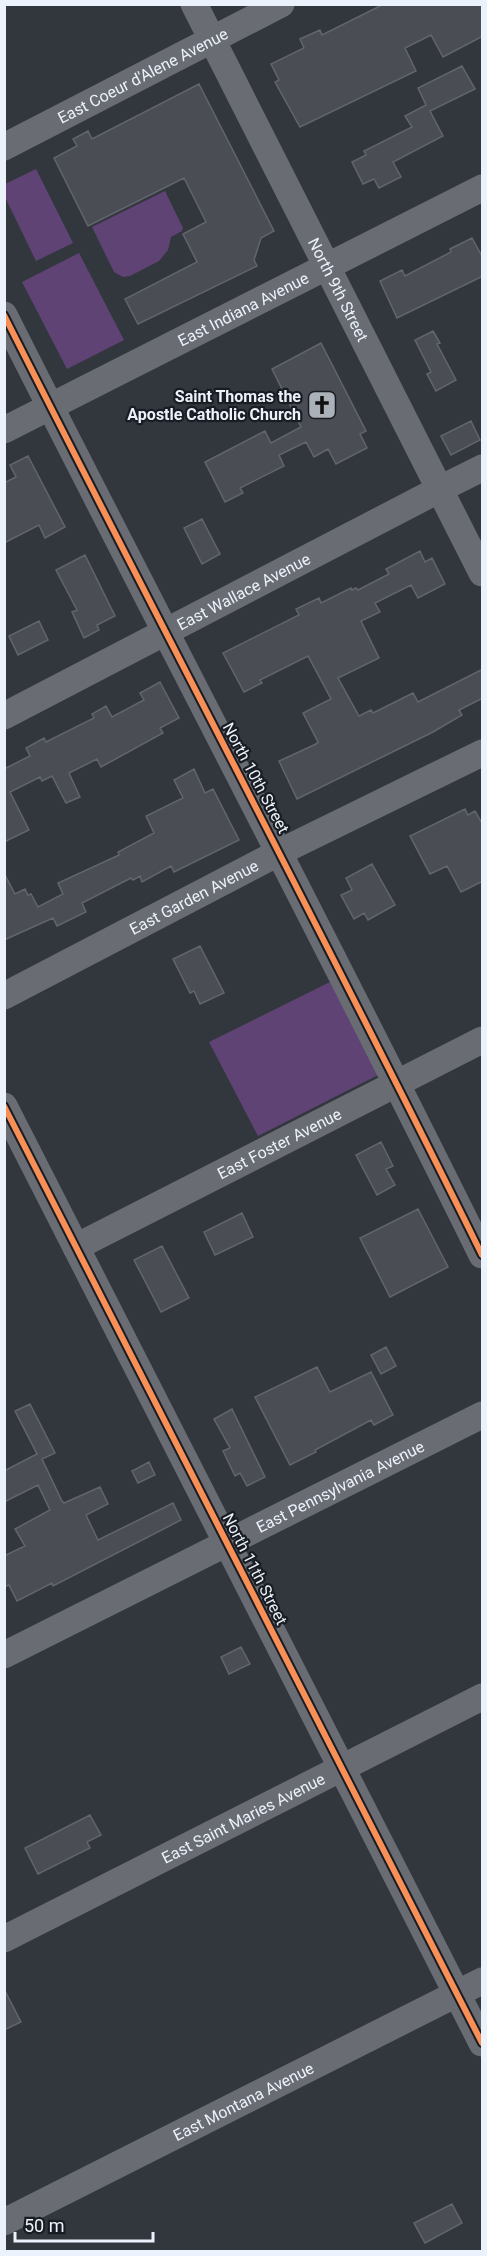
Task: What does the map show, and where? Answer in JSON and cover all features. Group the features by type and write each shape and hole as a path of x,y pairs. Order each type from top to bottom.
{"street":[{"name":"North 9th Street","path":"194,4 483,573"},
{"name":"East Coeur d'Alene Avenue","path":"4,147 281,4"},
{"name":"East Indiana Avenue","path":"4,430 483,188"},
{"name":"North 10th Street","path":"4,315 222,745 280,852 483,1255"},
{"name":"East Wallace Avenue","path":"4,716 483,468"},
{"name":"East Garden Avenue","path":"4,996 280,852 483,753"},
{"name":"East Foster Avenue","path":"76,1247 483,1040"},
{"name":"North 11th Street","path":"4,1106 483,2043"},
{"name":"East Pennsylvania Avenue","path":"4,1655 483,1415"},
{"name":"East Saint Maries Avenue","path":"4,1939 483,1697"},
{"name":"East Montana Avenue","path":"4,2222 483,1981"}],"shaded area":[{"path":"36,169 73,243 36,261 5,197 5,184"},
{"path":"165,191 183,228 182,231 171,237 168,250 159,261 130,276 123,277 114,272 92,227"},
{"path":"79,253 124,340 67,369 22,282"},
{"path":"332,981 378,1075 258,1136 209,1042"}],"building":[{"path":"384,4 483,4 483,36 443,57 431,35 405,48 416,71 300,127 275,82 279,80 271,64 304,48 300,39 320,30 322,35"},
{"path":"462,66 475,89 430,111 443,136 393,162 401,177 379,188 374,179 363,184 352,162 366,155 364,151 412,127 405,116 426,105 418,88"},
{"path":"199,84 274,231 261,238 254,260 257,266 138,324 125,299 197,262 183,234 206,222 184,178 88,226 54,158 77,146 73,139 88,131 92,139"},
{"path":"472,238 483,258 483,276 397,318 380,281 402,270 405,276 451,252 450,249"},
{"path":"433,331 440,343 437,344 456,380 436,391 427,374 431,372 415,340"},
{"name":"Saint Thomas the Apostle Catholic Church","path":"321,343 366,431 360,434 367,448 336,464 328,449 314,457 306,442 279,455 284,466 240,488 243,493 225,502 205,462 265,431 271,443 301,427 272,369"},
{"path":"471,421 480,440 451,455 441,436"},
{"path":"28,456 65,527 45,538 39,525 4,543 4,483 16,477 10,465"},
{"path":"202,519 220,554 202,564 184,528"},
{"path":"420,551 425,562 432,558 445,584 418,598 411,585 375,603 380,612 361,621 379,658 338,678 359,716 371,710 373,713 413,693 418,702 483,669 483,698 459,710 462,715 433,732 297,799 279,761 318,742 303,713 331,699 308,656 260,680 262,683 244,692 223,653 299,615 296,609 319,598 321,603 351,588 358,590 389,574 386,569"},
{"path":"85,555 115,616 97,625 99,630 84,638 72,612 77,610 56,570"},
{"path":"39,621 48,640 18,655 9,636"},
{"path":"160,682 179,718 160,728 163,733 101,767 97,759 69,773 80,797 66,803 52,776 42,781 40,777 10,792 29,830 4,842 4,769 30,756 26,748 44,738 46,742 94,718 92,714 106,706 112,717 144,700 140,693"},
{"path":"194,769 205,793 213,789 239,840 174,872 171,866 142,882 140,876 133,880 131,878 82,903 86,912 57,926 53,918 4,940 4,873 15,894 25,889 28,895 31,894 38,907 63,894 58,883 119,855 118,852 154,833 146,816 183,798 174,780"},
{"path":"465,809 468,815 475,811 483,825 483,881 461,892 447,866 430,874 410,836"},
{"path":"372,864 395,905 368,920 364,913 354,919 341,895 352,890 346,878"},
{"path":"200,946 224,993 200,1004 194,991 190,993 173,959"},
{"path":"381,1142 393,1166 386,1169 395,1185 377,1195 356,1155"},
{"path":"418,1209 448,1267 390,1297 360,1238"},
{"path":"242,1213 253,1237 215,1255 204,1232"},
{"path":"162,1246 189,1298 161,1312 134,1260"},
{"path":"386,1347 396,1366 381,1374 371,1355"},
{"path":"317,1367 330,1392 371,1372 393,1415 374,1425 371,1420 290,1465 255,1397"},
{"path":"30,1404 55,1453 42,1459 62,1501 64,1503 100,1487 108,1504 86,1515 98,1540 173,1503 181,1520 53,1586 52,1583 17,1601 9,1585 4,1587 4,1556 25,1546 15,1529 50,1510 38,1485 4,1502 4,1471 37,1454 15,1411"},
{"path":"232,1409 265,1477 247,1486 240,1473 235,1476 223,1451 230,1448 214,1419"},
{"path":"149,1462 155,1475 138,1483 132,1471"},
{"path":"241,1647 250,1664 229,1674 221,1657"},
{"path":"90,1815 101,1835 87,1842 90,1848 38,1874 25,1848"},
{"path":"4,1989 21,2022 4,2030"},
{"path":"452,2204 462,2223 425,2243 414,2223"}],"cycle path":[{"path":"4,315 482,1255"},
{"path":"4,1106 482,2043"}],"place":[{"name":"Saint Thomas the Apostle Catholic Church","path":"322,405"}]}
